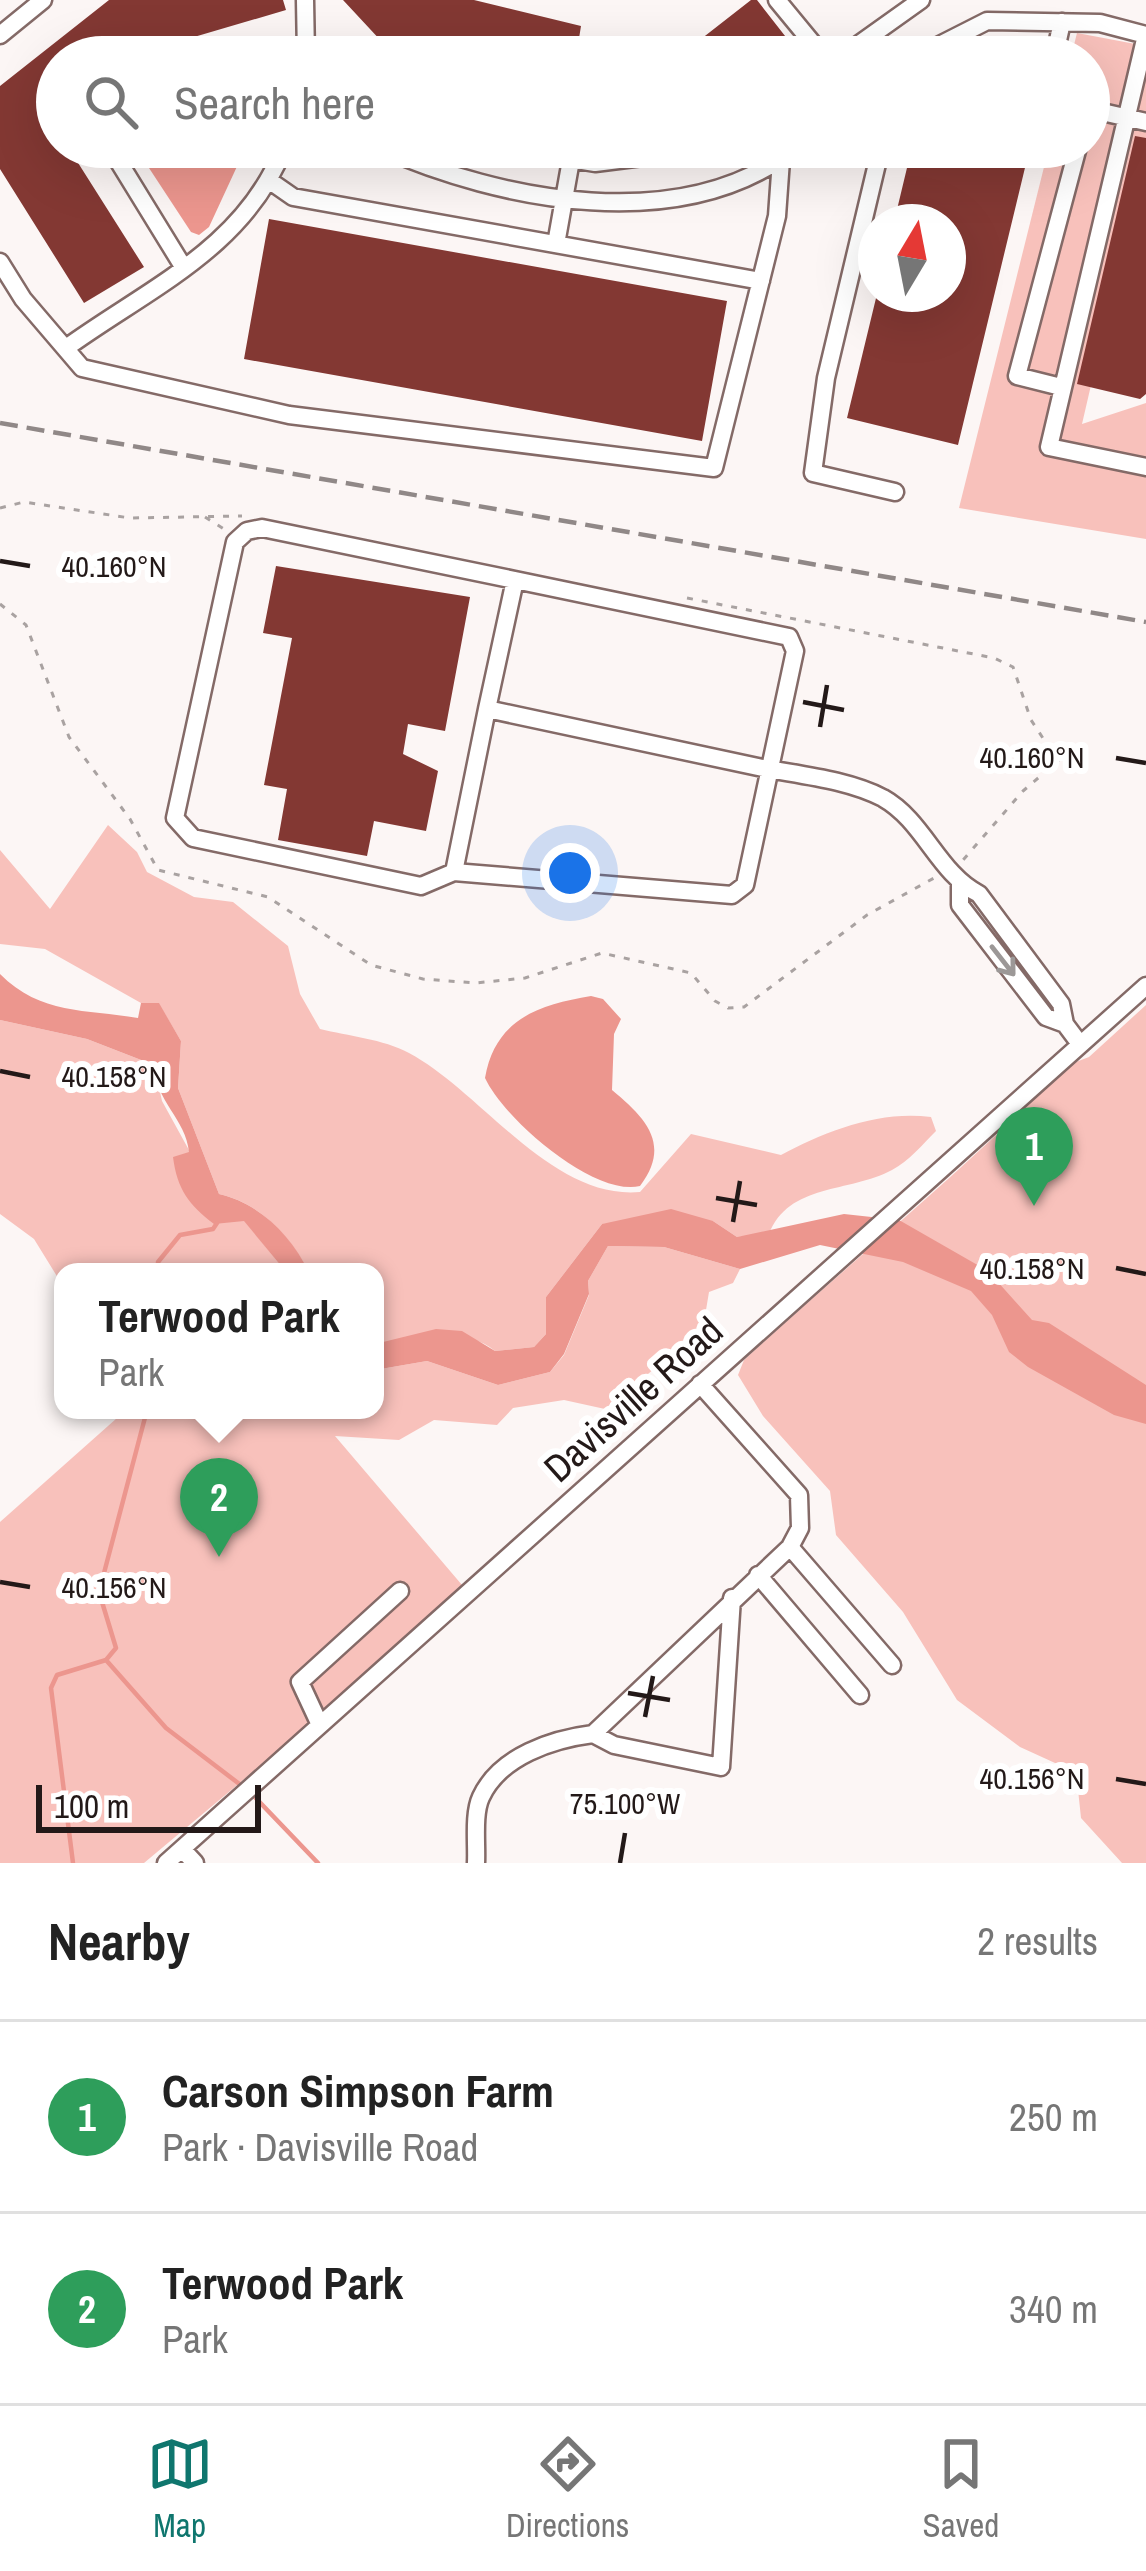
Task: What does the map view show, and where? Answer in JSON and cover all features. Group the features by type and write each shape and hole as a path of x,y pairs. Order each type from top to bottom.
{"street":[{"path":"0,34 43,0"},
{"path":"305,0 306,36"},
{"path":"777,0 807,36"},
{"path":"870,36 921,0"},
{"path":"965,36 987,21 1100,23 1146,35 1141,80 1126,117 1049,447 1146,467"},
{"path":"1059,36 1062,22"},
{"path":"1110,114 1146,122"},
{"path":"123,168 184,268"},
{"path":"66,348 223,242 275,168"},
{"path":"428,168 451,178 564,200 619,204 697,190 772,168"},
{"path":"556,244 570,168"},
{"path":"0,262 22,299 82,368 289,416 714,468 776,215 780,168"},
{"path":"876,168 826,378 813,473 895,492"},
{"path":"1061,387 1017,376 1072,168"},
{"path":"270,181 293,196 761,281"},
{"path":"262,528 515,580 789,637 795,651 745,886 732,895 454,872 421,886 193,838 182,830 176,818 238,538 262,528"},
{"path":"454,872 515,580"},
{"path":"488,710 884,799 909,818 960,884 960,905 1046,1017 1064,1024 1080,1044"},
{"name":"Davisville Road","path":"166,1863 188,1856 237,1800 1146,986"},
{"path":"593,1734 790,1546 802,1517 799,1495 700,1384"},
{"path":"790,1546 892,1665"},
{"path":"758,1575 860,1695"},
{"path":"320,1725 300,1682 400,1591"},
{"path":"476,1863 479,1798 522,1756 562,1738 593,1734 614,1745 721,1767 732,1598"}],"path":[{"path":"205,517 238,538"},
{"path":"0,604 26,625 69,737 130,819 158,871 268,897 371,965 423,979 476,983 525,978 602,953 691,973 715,1001 728,1008 743,1007 867,915 937,876"}],"shaded area":[{"path":"1110,39 1146,46 1146,148 1082,424 1146,403 1146,539 959,508 1044,168 1110,168"},
{"path":"149,168 236,168 209,227 199,235 191,232"},
{"path":"108,825 137,852 147,872 194,897 233,902 288,946 300,994 320,1029 409,1053 547,1162 608,1190 640,1192 691,1134 781,1155 834,1131 892,1117 931,1117 936,1131 892,1170 805,1197 778,1218 769,1234 737,1237 713,1221 602,1224 546,1297 546,1334 534,1347 495,1351 453,1336 384,1343 384,1263 303,1263 260,1213 219,1194 178,1088 181,1041 159,1004 141,1003 45,949 0,944 0,850 50,909"},
{"path":"0,974 31,997 64,1008 138,1018 141,1003 159,1003 181,1041 178,1088 219,1194 272,1222 304,1263 279,1263 244,1221 214,1224 191,1203 173,1157 189,1152 187,1140 159,1089 154,1065 87,1039 0,1020"},
{"path":"591,996 603,999 621,1019 614,1034 612,1090 636,1111 654,1145 654,1158 640,1186 599,1180 552,1152 511,1114 485,1078 490,1058 509,1029 553,1004"},
{"path":"1146,1005 1146,1863 1122,1863 1081,1818 1077,1780 1066,1768 1020,1747 957,1700 903,1612 836,1535 830,1491 763,1416 738,1375 744,1360 1068,1065 1089,1057"},
{"path":"0,1020 87,1039 154,1065 162,1101 228,1221 244,1220 279,1263 54,1263 54,1271 34,1239 0,1214"},
{"path":"671,1209 713,1221 737,1237 844,1214 899,1220 988,1271 1032,1320 1049,1323 1146,1385 1146,1424 1114,1415 1028,1367 1009,1352 992,1315 971,1291 903,1262 820,1245 740,1269 664,1247 608,1246 588,1281 589,1294 564,1354 550,1372 498,1385 427,1361 384,1368 384,1342 436,1329 462,1331 495,1351 534,1347 546,1334 546,1297 602,1224"},
{"path":"608,1246 664,1247 740,1269 733,1283 709,1292 706,1310 712,1331 670,1356 605,1409 564,1400 513,1408 497,1425 434,1420 399,1440 335,1436 468,1592 144,1863 0,1863 0,1522 116,1419 384,1419 384,1368 427,1361 498,1385 550,1372 564,1355 589,1295 588,1281"}],"building":[{"path":"109,0 283,0 286,10 197,36 63,36"},
{"path":"343,0 474,0 581,26 579,36 376,36"},
{"path":"757,0 785,36 705,36"},
{"path":"36,58 36,168 81,168 144,267 84,303 0,169 0,86"},
{"path":"1135,136 1146,138 1146,394 1140,399 1077,384"},
{"path":"907,168 1025,168 958,445 847,418 873,312 966,312 966,204 898,204"},
{"path":"269,219 727,301 702,441 244,359"},
{"path":"276,566 470,597 445,731 408,724 403,754 438,771 426,831 374,821 367,856 278,840 287,789 264,785 292,638 263,633"}],"waterway":[{"path":"158,1263 180,1235 213,1229 217,1223"},
{"path":"73,1863 51,1688 57,1675 106,1660 116,1648 99,1592 145,1419"},
{"path":"106,1660 166,1728 242,1786"},
{"path":"251,1793 318,1863"}],"railway":[{"path":"0,423 1146,622"}],"place":[{"name":"Carson Simpson Farm","path":"1034,1206"},
{"name":"Terwood Park","path":"219,1557"}]}
